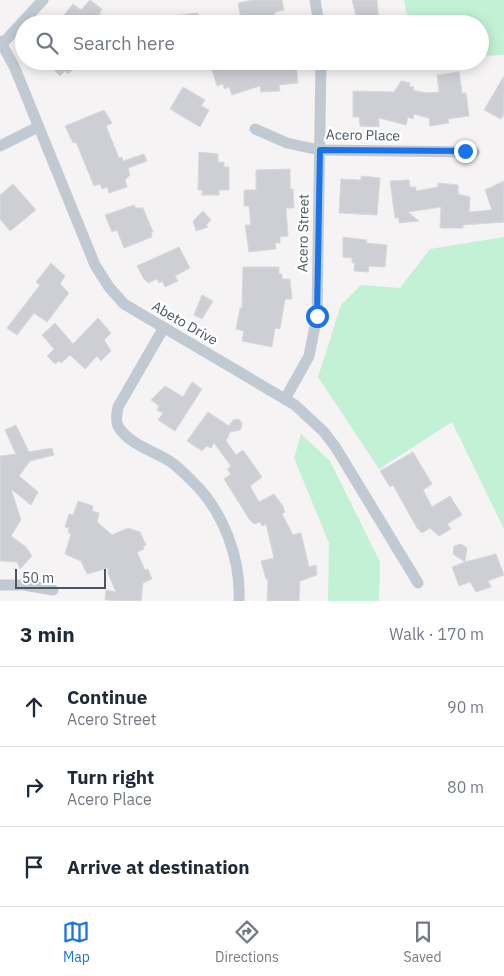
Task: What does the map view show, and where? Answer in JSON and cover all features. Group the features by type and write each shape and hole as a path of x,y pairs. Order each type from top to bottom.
{"street":[{"path":"28,15 43,0"},
{"path":"315,0 318,15"},
{"path":"1,42 15,28"},
{"name":"Abeto Drive","path":"1,42 100,272 124,304 163,329 285,399 324,432 336,448 418,583"},
{"name":"Acero Street","path":"285,399 309,356 317,316 321,70"},
{"path":"0,146 38,127"},
{"name":"Acero Place","path":"255,129 287,143 320,150 474,152"},
{"path":"163,329 118,407 116,420 123,432 142,446 171,462 192,480 203,494 222,525 232,547 238,578 239,601"},
{"path":"0,585 24,585 53,590"}],"green space":[{"path":"404,0 504,0 504,55 489,56 489,15 407,15"},
{"path":"504,237 504,529 452,422 379,469 318,377 341,305 361,285 400,288 430,249"},
{"path":"301,434 330,461 380,562 379,601 328,601 329,543 294,458"}],"building":[{"path":"90,0 102,9 99,14 100,15 64,15 73,4 81,10"},
{"path":"253,0 282,0 284,10 275,12 275,15 240,15 238,3"},
{"path":"352,0 377,0 378,15 356,15"},
{"path":"198,13 198,15 181,15"},
{"path":"54,70 72,70 68,74 65,71 60,76"},
{"path":"212,70 297,70 298,83 279,85 280,91 261,92 260,86 232,95 229,87 224,89 223,84 217,86"},
{"path":"459,72 462,93 466,93 469,116 448,119 449,123 430,126 429,118 414,114 413,119 408,117 406,125 379,118 379,127 360,126 359,117 353,117 353,91 394,92 401,81 410,83 409,86 414,87 413,90 426,93 439,92 437,75"},
{"path":"504,76 504,114 501,119 484,110"},
{"path":"183,87 205,100 201,106 209,110 200,127 170,109"},
{"path":"104,110 112,123 106,126 119,158 122,157 123,161 144,154 147,161 128,168 130,175 125,180 127,187 109,193 107,187 102,189 100,184 94,186 76,142 73,143 65,126"},
{"path":"199,152 218,154 218,162 224,162 224,167 229,167 229,190 219,190 219,195 202,195 202,190 198,190"},
{"path":"290,169 290,189 293,189 294,208 286,208 288,236 280,237 280,243 275,243 276,249 249,252 245,225 251,225 249,206 244,206 244,190 256,190 256,170"},
{"path":"361,176 380,178 377,215 339,213 341,179 361,180"},
{"path":"409,180 410,187 416,187 416,191 438,187 438,183 458,185 458,194 470,197 469,212 492,210 485,190 504,181 504,222 463,225 463,228 440,228 441,207 408,212 419,221 399,223 399,218 395,218 390,181"},
{"path":"13,184 36,210 10,231 0,219 0,195"},
{"path":"134,205 136,208 143,208 153,232 151,233 152,237 124,248 117,230 112,232 105,215"},
{"path":"203,211 211,220 206,225 208,227 196,231 193,221"},
{"path":"343,237 367,240 366,243 387,245 385,267 369,266 368,272 354,271 355,263 352,263 352,258 343,257"},
{"path":"179,247 190,268 175,276 178,281 165,287 162,281 159,283 157,279 148,283 137,266"},
{"path":"51,263 65,276 60,284 69,293 47,322 34,313 17,335 7,328 40,285 36,282"},
{"path":"243,267 279,267 279,274 282,274 282,279 290,279 292,299 285,299 280,329 275,328 272,347 242,341 244,331 236,329 240,308 242,308"},
{"path":"202,295 213,301 202,319 194,315"},
{"path":"98,318 111,333 104,340 111,351 101,361 97,356 85,369 70,355 61,363 59,361 55,364 47,356 54,349 42,335 55,323 73,344"},
{"path":"192,382 202,389 175,431 158,420 163,413 157,410 159,406 151,400 165,386 183,397"},
{"path":"208,412 229,426 233,420 238,419 241,421 242,426 240,430 230,432 226,441 236,455 243,450 262,477 250,486 259,502 274,494 283,506 285,512 282,514 293,535 301,533 309,567 316,565 317,575 300,581 299,601 267,601 268,579 266,579 261,561 274,558 266,524 262,526 260,522 254,524 249,519 224,479 231,474 227,469 231,466 214,443 211,448 207,446 202,451 187,441"},
{"path":"16,425 29,452 52,448 54,455 30,461 19,476 38,492 31,505 11,489 21,520 11,536 26,547 32,556 20,569 17,562 0,561 0,456 16,454 5,430"},
{"path":"413,452 432,484 423,490 432,507 450,496 462,515 447,524 451,529 439,536 430,528 422,533 417,528 393,485 390,487 380,471"},
{"path":"78,501 93,506 92,511 99,513 97,522 112,535 128,528 140,532 146,545 143,546 144,549 137,552 145,570 148,569 152,579 143,583 141,601 105,600 106,590 116,592 108,573 108,568 87,574 81,561 65,554 71,534 68,533 69,528 65,527 69,514 73,515"},
{"path":"461,544 467,548 465,562 453,554 454,546"},
{"path":"496,554 504,575 488,581 491,587 476,592 470,582 459,586 452,567"}],"route":[{"path":"317,316 320,150 465,151"}]}
